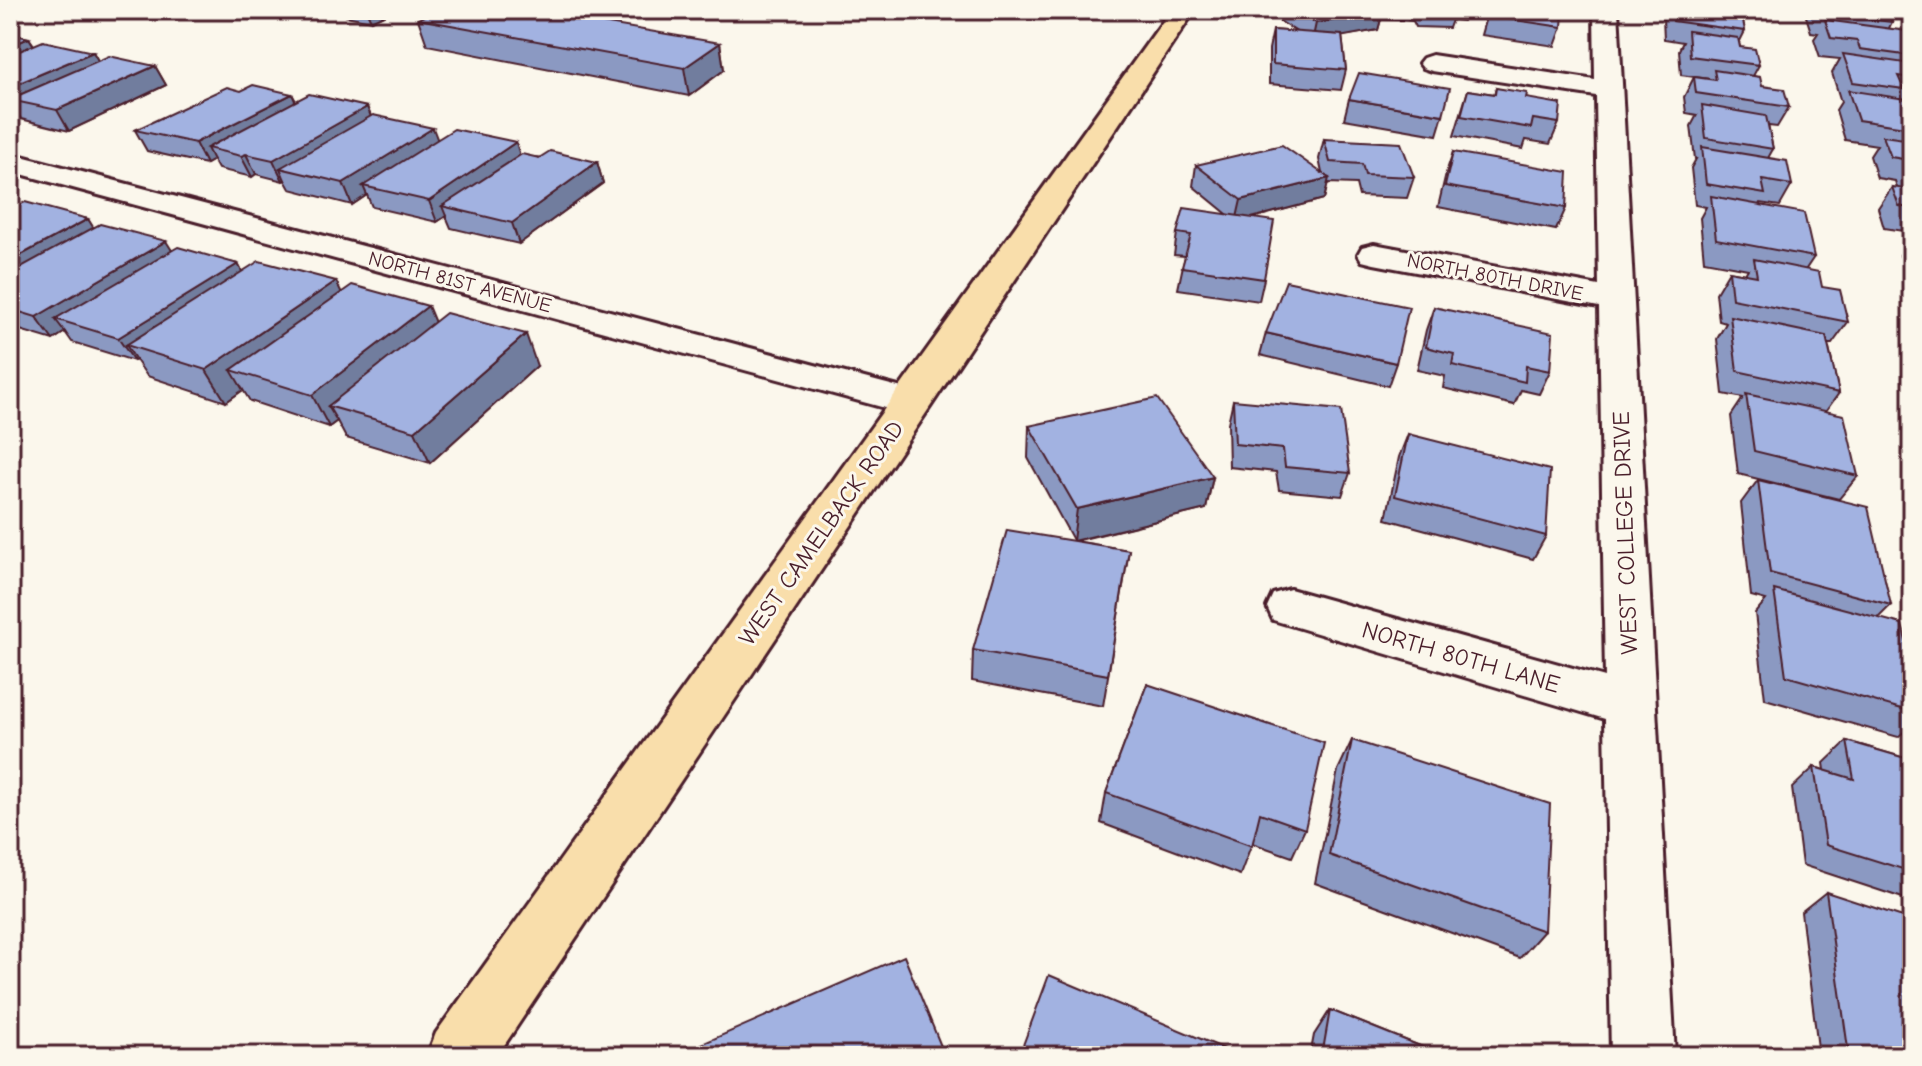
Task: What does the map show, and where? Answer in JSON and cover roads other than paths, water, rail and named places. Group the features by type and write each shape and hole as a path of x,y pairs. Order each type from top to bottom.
{"main road":[{"name":"WEST CAMELBACK ROAD","path":"459,1056 1183,10"}],"street":[{"name":"WEST COLLEGE DRIVE","path":"1606,10 1643,1056"},
{"path":"1432,63 1609,90"},
{"name":"NORTH 81ST AVENUE","path":"10,162 911,403"},
{"name":"NORTH 80TH DRIVE","path":"1374,254 1616,300"},
{"name":"NORTH 80TH LANE","path":"1290,607 1631,706"}]}
